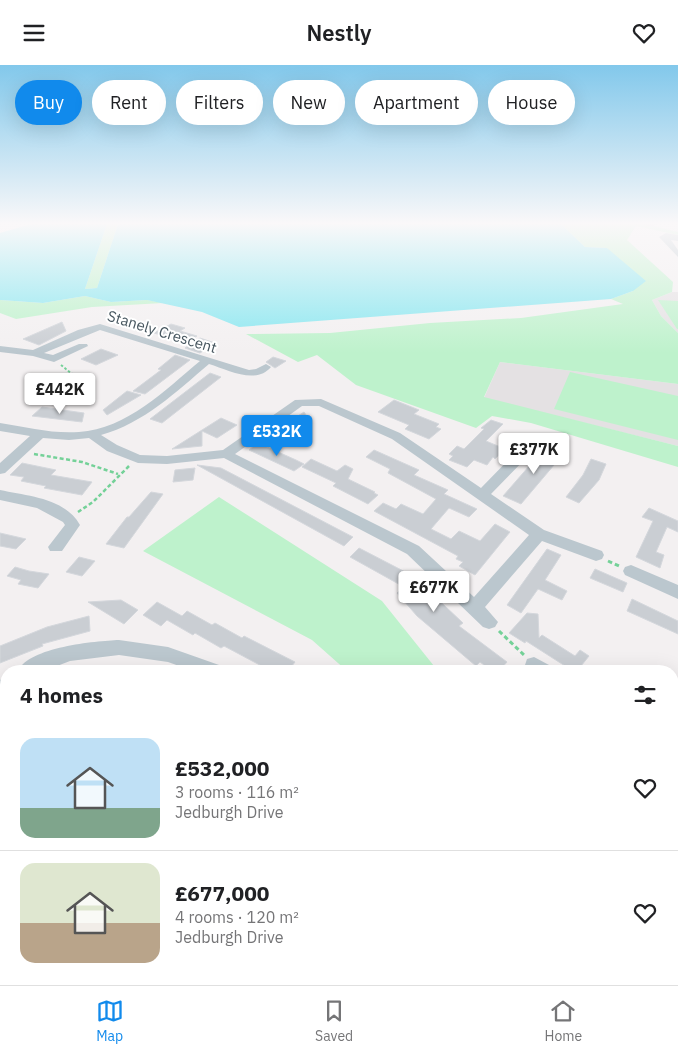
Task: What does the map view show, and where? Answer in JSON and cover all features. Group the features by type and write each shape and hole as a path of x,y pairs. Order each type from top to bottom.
{"street":[{"name":"Stanely Crescent","path":"34,353 82,332 100,327 231,368 254,373 266,367"},
{"path":"0,349 34,353 54,359 82,346"},
{"path":"0,427 42,433 91,434 131,420 207,361"},
{"path":"91,434 112,449 138,459 167,460 226,454 299,402 312,401 396,436 539,534 596,555"},
{"path":"0,470 42,433"},
{"path":"483,494 529,447"},
{"path":"226,454 413,550 489,622"},
{"path":"0,495 60,510 70,517 73,525 56,547"},
{"path":"475,607 539,534"},
{"path":"631,571 678,592"},
{"path":"36,665 60,656 97,649 127,648 176,655 198,665"}],"path":[{"path":"54,359 82,382"},
{"path":"20,452 82,463 118,474"},
{"path":"70,517 92,505 118,474 138,459"},
{"path":"596,555 631,571"},
{"path":"489,622 535,665"}],"shaded area":[{"path":"672,292 678,292 678,333 661,316 652,300"},
{"path":"500,362 678,384 678,446 484,398"}],"green space":[{"path":"92,267 104,267 97,288 85,289"},
{"path":"618,267 656,267 673,282 672,292 652,300 661,316 678,333 678,384 500,362 484,397 678,446 678,467 531,423 492,416 476,428 356,385 317,355 298,362 246,334 330,333 430,323 521,318 623,304 611,299 633,291"},
{"path":"85,296 111,302 147,300 163,303 92,307 16,319 0,313 0,300 43,303"},
{"path":"658,300 678,301 678,329 677,329"},
{"path":"570,372 678,396 678,440 554,409"},
{"path":"219,497 382,601 433,665 340,665 312,640 143,551"}],"water":[{"path":"0,267 92,267 85,289 97,288 104,267 629,267 646,281 633,291 611,299 239,327 202,312 147,300 111,302 85,296 43,303 0,300"}],"building":[{"path":"62,322 66,331 39,345 23,339"},
{"path":"171,324 185,328 180,331 197,336 186,343 154,333"},
{"path":"200,338 215,343 200,353 185,348"},
{"path":"101,349 118,355 96,365 81,359"},
{"path":"175,355 190,360 145,394 133,391 161,370 158,369"},
{"path":"273,357 286,361 275,368 266,362"},
{"path":"210,373 221,377 162,423 150,419"},
{"path":"127,391 141,395 107,415 103,410"},
{"path":"394,400 419,410 414,414 439,424 436,427 441,429 429,439 405,429 409,425 378,412"},
{"path":"42,407 84,413 82,422 32,416"},
{"path":"304,412 309,419 280,440 269,435"},
{"path":"221,418 237,425 217,438 202,431 202,446 172,449"},
{"path":"491,420 503,424 486,441 505,449 495,459 493,457 487,465 474,460 467,467 449,460 453,456 449,454 457,446 464,449 484,429 481,428"},
{"path":"258,443 304,464 294,471 249,450"},
{"path":"553,446 563,446 565,452 521,504 503,496 530,465 534,466"},
{"path":"374,450 419,470 414,475 448,490 444,494 477,509 469,517 449,508 431,529 451,539 459,531 480,541 495,524 510,532 475,575 459,566 463,562 456,559 458,556 374,511 383,503 396,509 401,504 423,514 436,499 388,473 390,469 366,457"},
{"path":"311,459 337,471 345,465 353,469 348,479 378,495 368,504 333,486 336,483 302,467"},
{"path":"591,459 606,464 599,480 579,503 566,497 583,475"},
{"path":"22,463 56,470 51,475 92,482 82,495 44,488 46,486 21,481 24,477 10,475"},
{"path":"197,465 221,468 353,537 344,546"},
{"path":"195,468 193,480 173,482 175,470"},
{"path":"151,492 163,494 124,548 106,544 127,517"},
{"path":"649,508 678,521 678,532 667,527 656,552 664,555 660,568 636,557 653,521 642,517"},
{"path":"0,533 26,539 16,549 0,546"},
{"path":"359,548 413,576 411,579 424,591 427,589 463,623 459,626 507,662 504,665 484,665 480,662 475,665 417,616 397,593 404,587 350,557"},
{"path":"547,549 561,555 545,580 567,591 562,600 538,589 521,613 507,605"},
{"path":"79,557 95,561 82,576 66,572"},
{"path":"15,567 49,574 38,588 18,584 21,580 7,576"},
{"path":"595,569 627,583 623,592 590,578"},
{"path":"632,599 678,621 678,634 627,611"},
{"path":"121,600 138,610 124,624 88,602"},
{"path":"157,602 182,616 187,611 212,625 215,623 242,638 244,636 295,662 293,665 260,665 224,646 221,648 195,633 193,635 167,620 161,626 143,615"},
{"path":"527,613 538,614 539,638 542,635 575,656 580,650 589,656 582,665 564,665 526,641 525,643 509,633"},
{"path":"89,616 90,631 42,644 43,646 0,663 0,646 47,627"}]}
